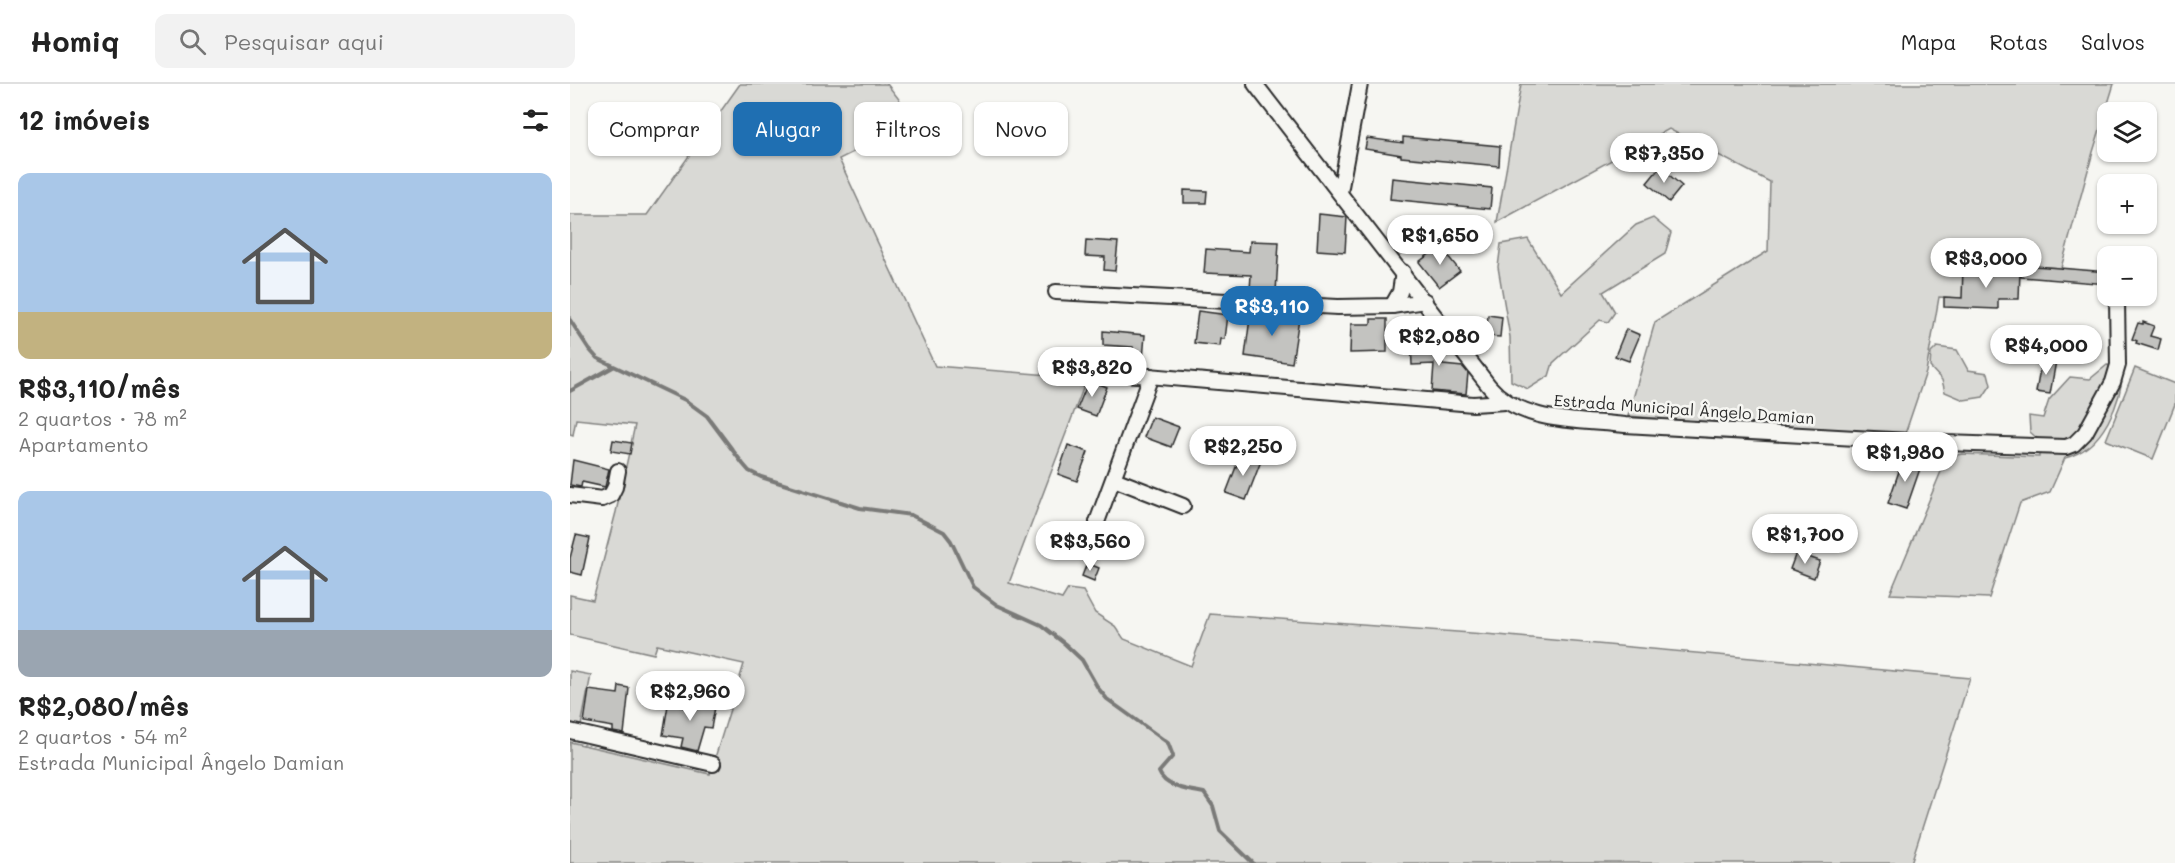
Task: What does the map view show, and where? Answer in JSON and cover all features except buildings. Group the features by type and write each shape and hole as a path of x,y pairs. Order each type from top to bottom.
{"street":[{"name":"Estrada Municipal Ângelo Damian","path":"1256,84 1489,386 1505,402 1525,411 1552,417 1625,424 1945,443 2066,447 2074,444 2085,433 2113,382 2118,365 2117,306"},
{"path":"1340,192 1360,84"},
{"path":"1392,306 1400,292 1403,272"},
{"path":"1056,292 1306,306 1392,306 1425,301"},
{"path":"1067,369 1473,404 1505,402"},
{"path":"1097,522 1151,376"},
{"path":"570,495 592,499 602,499 611,495 618,471"},
{"path":"1114,479 1183,506"},
{"path":"570,731 713,764"}],"shaded area":[{"path":"740,84 887,84 901,102 854,102 854,152 839,159 935,366 1087,378 1009,583 1062,599 1068,589 1083,591 1095,613 1115,626 1124,639 1191,666 1210,614 1498,635 1970,678 1911,863 570,863 570,742 710,774 744,664 657,645 654,654 570,635 570,595 593,600 616,512 635,425 576,419 573,435 570,434 570,215 647,215 689,156 721,156 721,111"},
{"path":"1521,84 2114,84 2108,102 2097,102 2097,139 2061,268 2023,265 2022,270 2004,270 1962,298 1939,297 1926,372 1905,434 1769,427 1628,416 1655,322 1768,251 1770,182 1669,129 1497,222"},
{"path":"1653,218 1671,233 1665,254 1603,292 1615,312 1608,322 1600,320 1553,363 1549,376 1528,389 1511,381 1510,337 1498,267 1501,244 1528,239 1561,293 1636,225"},
{"path":"1937,347 1957,350 1968,370 1988,373 1991,385 1983,397 1964,400 1945,392 1942,380 1930,367 1931,353"},
{"path":"2107,365 2123,367 2119,395 2108,422 2090,445 2065,458 2050,492 2020,503 1989,598 1890,594 1945,462 1952,456 1962,454 2039,457 2039,440 2030,432 2029,416 2043,418 2049,400 2070,377 2090,379"},
{"path":"2135,368 2175,384 2175,404 2153,459 2106,440"},
{"path":"570,671 591,675 581,726 570,724"}],"waterway":[{"path":"570,320 597,358 685,400 707,416 749,471 761,477 860,508 911,515 944,532 951,541 973,587 997,605 1041,625 1065,644 1082,660 1107,699 1168,743 1173,756 1159,772 1162,777 1172,785 1204,793 1213,806 1220,831 1253,863"},
{"path":"570,391 613,367"}]}
